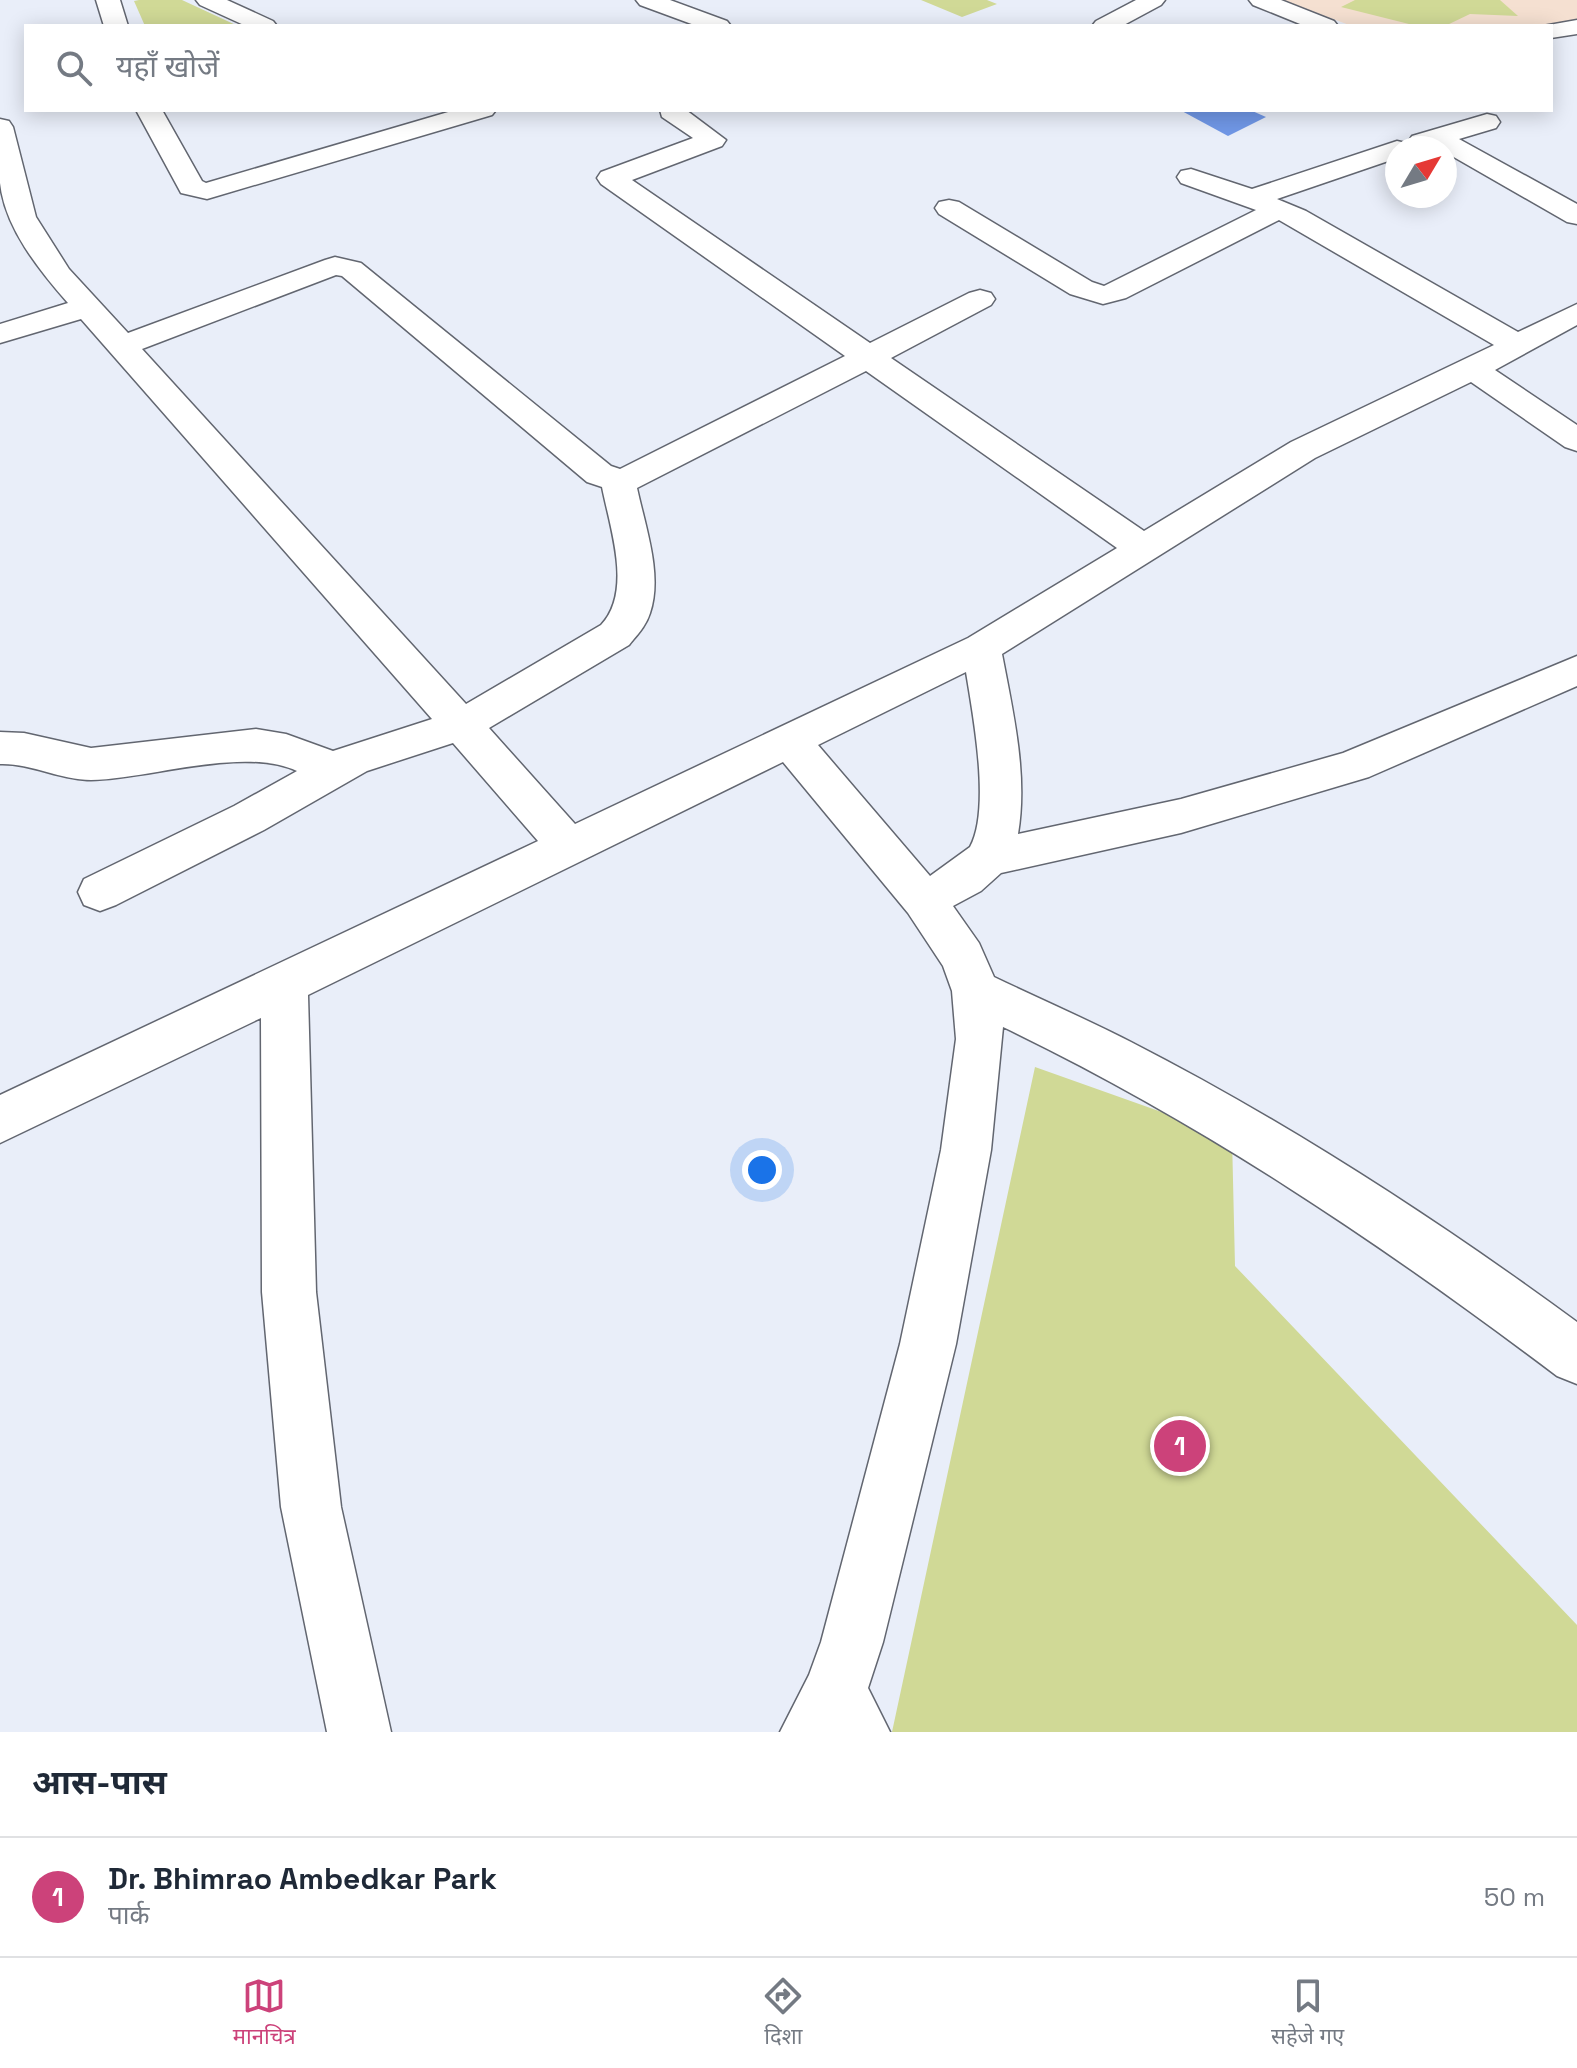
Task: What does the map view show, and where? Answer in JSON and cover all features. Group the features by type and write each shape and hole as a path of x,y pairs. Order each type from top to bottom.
{"street":[{"path":"108,0 115,24"},
{"path":"208,0 261,24"},
{"path":"648,0 714,24"},
{"path":"1108,24 1153,0"},
{"path":"1261,0 1321,24"},
{"path":"1553,31 1577,27"},
{"path":"150,112 191,187 202,191 218,190 466,112"},
{"path":"671,112 713,140 611,178 1143,548"},
{"path":"1440,136 1487,122"},
{"path":"0,127 22,217 58,274 570,847"},
{"path":"1457,148 1577,216"},
{"path":"1252,198 1385,154"},
{"path":"1191,177 1279,209 1330,234 1519,346"},
{"path":"949,208 1081,288 1103,295 1279,209"},
{"path":"124,345 326,269 343,266 351,269 599,474 618,481 635,477 980,299"},
{"path":"0,334 87,307"},
{"path":"0,1120 982,648 1303,450 1519,346 1577,313"},
{"path":"1473,369 1577,440"},
{"path":"100,892 249,818 331,770 374,752 462,725 615,635 630,618 634,584 618,481"},
{"path":"924,900 972,873 988,858 996,838 1001,780 982,648"},
{"path":"988,858 1181,816 1354,766 1577,670"},
{"path":"790,741 924,900 963,957 976,991 980,1039 970,1118 931,1329 835,1719"},
{"path":"0,748 16,747 78,764 91,764 233,747 281,747 309,756 331,770"},
{"path":"284,986 287,1230 294,1338 311,1507 359,1732"},
{"path":"976,991 1112,1057 1280,1152 1473,1278 1577,1356"}],"shaded area":[{"path":"1281,0 1577,0 1577,19 1549,24 1347,24"}],"green space":[{"path":"182,0 234,24 144,24 134,1"},
{"path":"921,0 987,0 997,4 962,17"},
{"path":"1355,0 1500,0 1518,16 1470,14 1449,24 1409,24 1341,7"},
{"path":"1035,1067 1232,1137 1235,1266 1577,1625 1577,1732 892,1732"}],"water":[{"path":"1184,112 1255,112 1266,117 1228,136"}],"place":[{"name":"Dr. Bhimrao Ambedkar Park","path":"1180,1446"}]}
